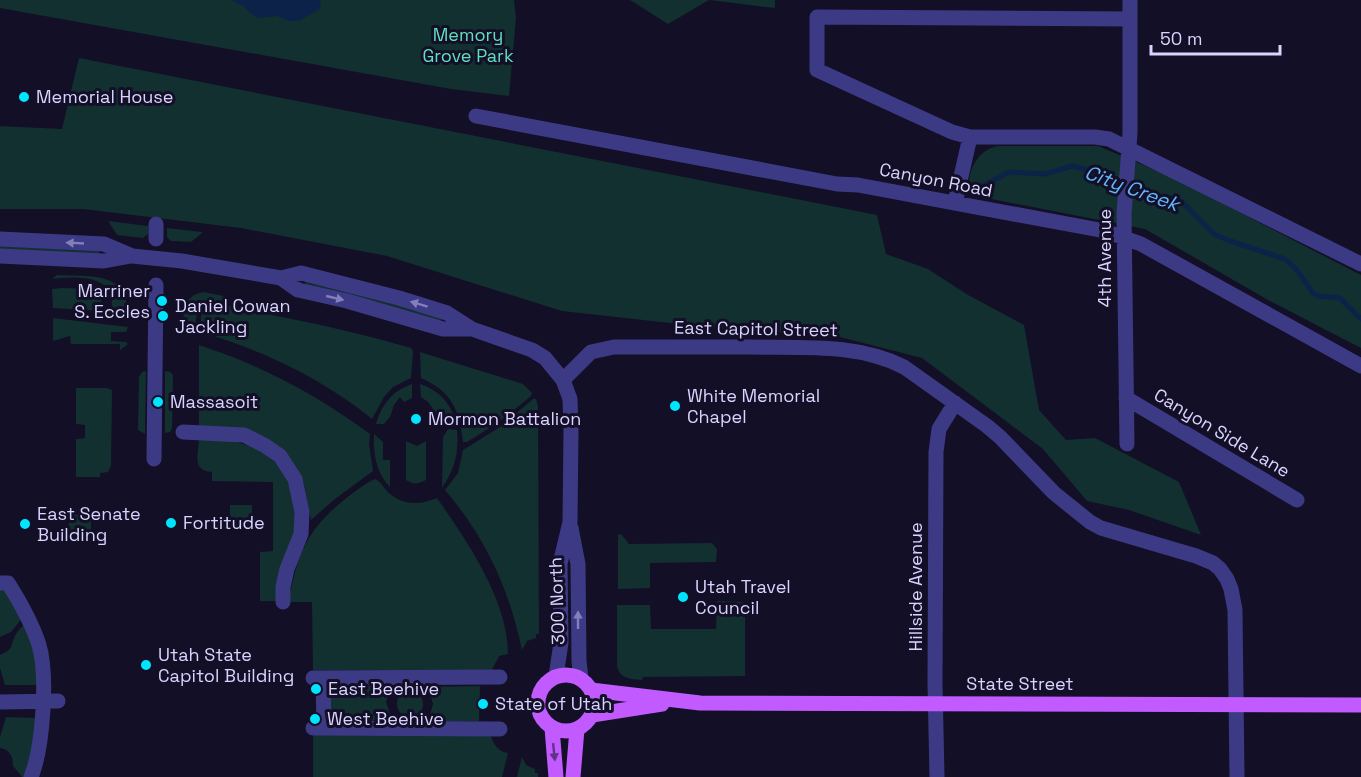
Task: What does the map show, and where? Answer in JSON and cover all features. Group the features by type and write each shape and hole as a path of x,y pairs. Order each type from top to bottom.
{"main road":[{"path":"556,676 571,676 586,684 595,701 592,715 587,722 577,729 566,731 552,728 542,718 537,703 542,687 556,676"},
{"name":"State Street","path":"586,684 680,702"},
{"name":"State Street","path":"592,715 680,702 1361,705"},
{"path":"552,728 556,777"},
{"path":"573,777 577,729"}],"street":[{"name":"4th Avenue","path":"1127,444 1124,197 1128,178 1129,148 1130,0"},
{"path":"1130,19 817,17 817,70 940,128 970,137 1102,138 1129,148 1361,264"},
{"name":"Canyon Road","path":"476,116 837,184 858,185 1105,231 1141,244 1361,366"},
{"path":"955,203 970,137"},
{"path":"0,239 104,244 132,256"},
{"path":"0,256 104,261 132,256 182,261 281,278 298,290 376,309 443,329 472,329 519,345 539,354 551,363 563,380"},
{"path":"154,459 156,285"},
{"name":"East Capitol Street","path":"563,380 591,352 605,348 824,348 855,351 893,361 915,374 1000,437 1054,493 1090,522 1128,537 1204,559 1220,569 1231,589 1235,610 1236,705"},
{"name":"300 North","path":"563,380 570,399 570,522 578,564 579,661 586,684"},
{"name":"Canyon Side Lane","path":"1126,398 1297,500"},
{"name":"Hillside Avenue","path":"937,777 936,452 939,429 955,403"},
{"path":"183,432 244,435 279,456 295,479 302,512 302,534 287,569 284,602"},
{"name":"300 North","path":"556,676 561,643 560,564 570,522"},
{"path":"0,583 8,583 24,610 37,640 50,701 31,777"},
{"path":"500,677 318,678 318,728 500,729"},
{"path":"0,702 50,701"},
{"path":"1236,705 1237,777"}],"green space":[{"name":"Memory Grove Park","path":"0,0 514,0 516,18 509,96 451,89 0,8"},
{"path":"630,0 709,0 668,24"},
{"path":"709,0 775,0 775,8"},
{"path":"79,58 877,215 886,254 928,269 968,295 1024,325 1039,410 1066,440 1095,438 1179,482 1201,535 1129,510 1087,501 1043,449 922,358 836,336 715,328 562,311 387,256 241,228 83,209 0,209 0,126 62,129"},
{"path":"999,146 1098,146 1167,175 1361,275 1361,348 1268,300 1145,229 971,195 969,180 974,164 984,152"},
{"path":"108,221 148,226 148,234 143,238 117,235"},
{"path":"167,228 203,232 191,242 171,241 167,237"},
{"path":"0,246 99,251 99,254 0,250"},
{"path":"57,275 95,277 115,284 122,291 128,317 111,315 111,296 102,284 86,278 52,279"},
{"path":"305,282 376,298 442,318 440,322 305,286"},
{"path":"52,289 93,289 101,298 101,311 53,308"},
{"path":"203,292 224,296 222,302 209,301 201,307 196,318 196,331 183,327 184,310 188,301 196,294"},
{"path":"211,306 246,309 339,329 411,348 413,351 411,378 393,387 384,397 372,419 333,391 291,367 224,339 201,332 201,314"},
{"path":"53,318 128,327 126,332 111,332 111,341 128,344 120,350 120,344 71,344 70,336 53,341"},
{"path":"199,345 288,382 330,406 370,434 369,444 373,471 311,520 304,484 296,467 234,428 199,426"},
{"path":"420,352 523,384 532,393 531,396 499,422 467,442 463,442 459,420 452,403 440,389 421,378"},
{"path":"146,371 145,434 138,430 139,377 142,372"},
{"path":"165,371 173,375 172,428 170,432 165,433"},
{"path":"412,384 412,398 404,402 400,397 384,424 376,424 381,410 393,394"},
{"path":"420,384 433,390 444,399 456,424 446,424 444,418 440,419 428,402 421,397"},
{"path":"76,388 112,390 111,466 108,472 100,473 100,477 76,477 76,439 85,438 85,425 76,424"},
{"path":"533,399 536,399 538,406 539,634 536,634 536,638 527,641 522,650 510,606 494,565 460,508 445,490 458,473 463,450 500,427"},
{"path":"448,429 457,430 457,446 453,467 442,488 443,437"},
{"path":"374,434 383,442 383,460 390,460 390,487 381,475 376,462"},
{"path":"199,440 230,440 256,448 276,463 290,482 297,525 278,601 260,601 260,552 273,551 273,482 212,481 212,472 201,469 199,465 197,456"},
{"path":"406,441 417,446 426,441 426,480 412,483 406,480"},
{"path":"375,479 395,497 406,502 418,503 437,498 473,552 493,592 506,634 508,654 499,656 492,670 313,670 312,602 289,602 295,571 305,545 321,522 348,497"},
{"path":"230,505 252,505 252,527 230,527"},
{"path":"69,514 91,514 91,536 69,536"},
{"path":"618,534 622,535 629,544 712,543 717,549 716,562 650,563 650,588 618,589"},
{"path":"0,587 6,587 23,617 11,632 0,637"},
{"path":"717,601 745,602 745,676 643,677 642,680 630,679 620,674 617,666 617,605 650,605 651,629 716,629"},
{"path":"25,623 35,655 37,685 5,685 0,668 0,655 10,649 16,634"},
{"path":"330,686 392,686 386,702 392,720 330,720"},
{"path":"480,686 479,721 428,721 433,704 428,687"},
{"path":"410,691 420,694 423,704 420,714 410,717 400,714 397,704 400,694"},
{"path":"6,717 36,718 35,743 25,777 22,777 13,766 9,752 0,748 0,737"},
{"path":"313,735 491,736 499,749 508,753 502,777 313,777"},
{"path":"522,757 526,765 535,769 538,777 517,777"}],"water":[{"path":"231,0 321,0 320,9 299,21 289,21 277,16 257,18 243,6"}],"waterway":[{"name":"City Creek","path":"977,189 1009,172 1045,174 1072,166 1108,175 1150,195 1181,201 1214,234 1285,259 1296,269 1313,293 1318,296 1340,298 1361,319"}],"place":[{"name":"Memorial House","path":"24,97"},
{"name":"Marriner S. Eccles","path":"162,301"},
{"name":"Daniel Cowan Jackling","path":"163,316"},
{"name":"Massasoit","path":"158,402"},
{"name":"White Memorial Chapel","path":"675,406"},
{"name":"Mormon Battalion","path":"416,419"},
{"name":"Fortitude","path":"171,523"},
{"name":"East Senate Building","path":"25,524"},
{"name":"Utah Travel Council","path":"683,597"},
{"name":"Utah State Capitol Building","path":"146,665"},
{"name":"East Beehive","path":"316,689"},
{"name":"State of Utah","path":"483,704"},
{"name":"West Beehive","path":"315,719"}]}
